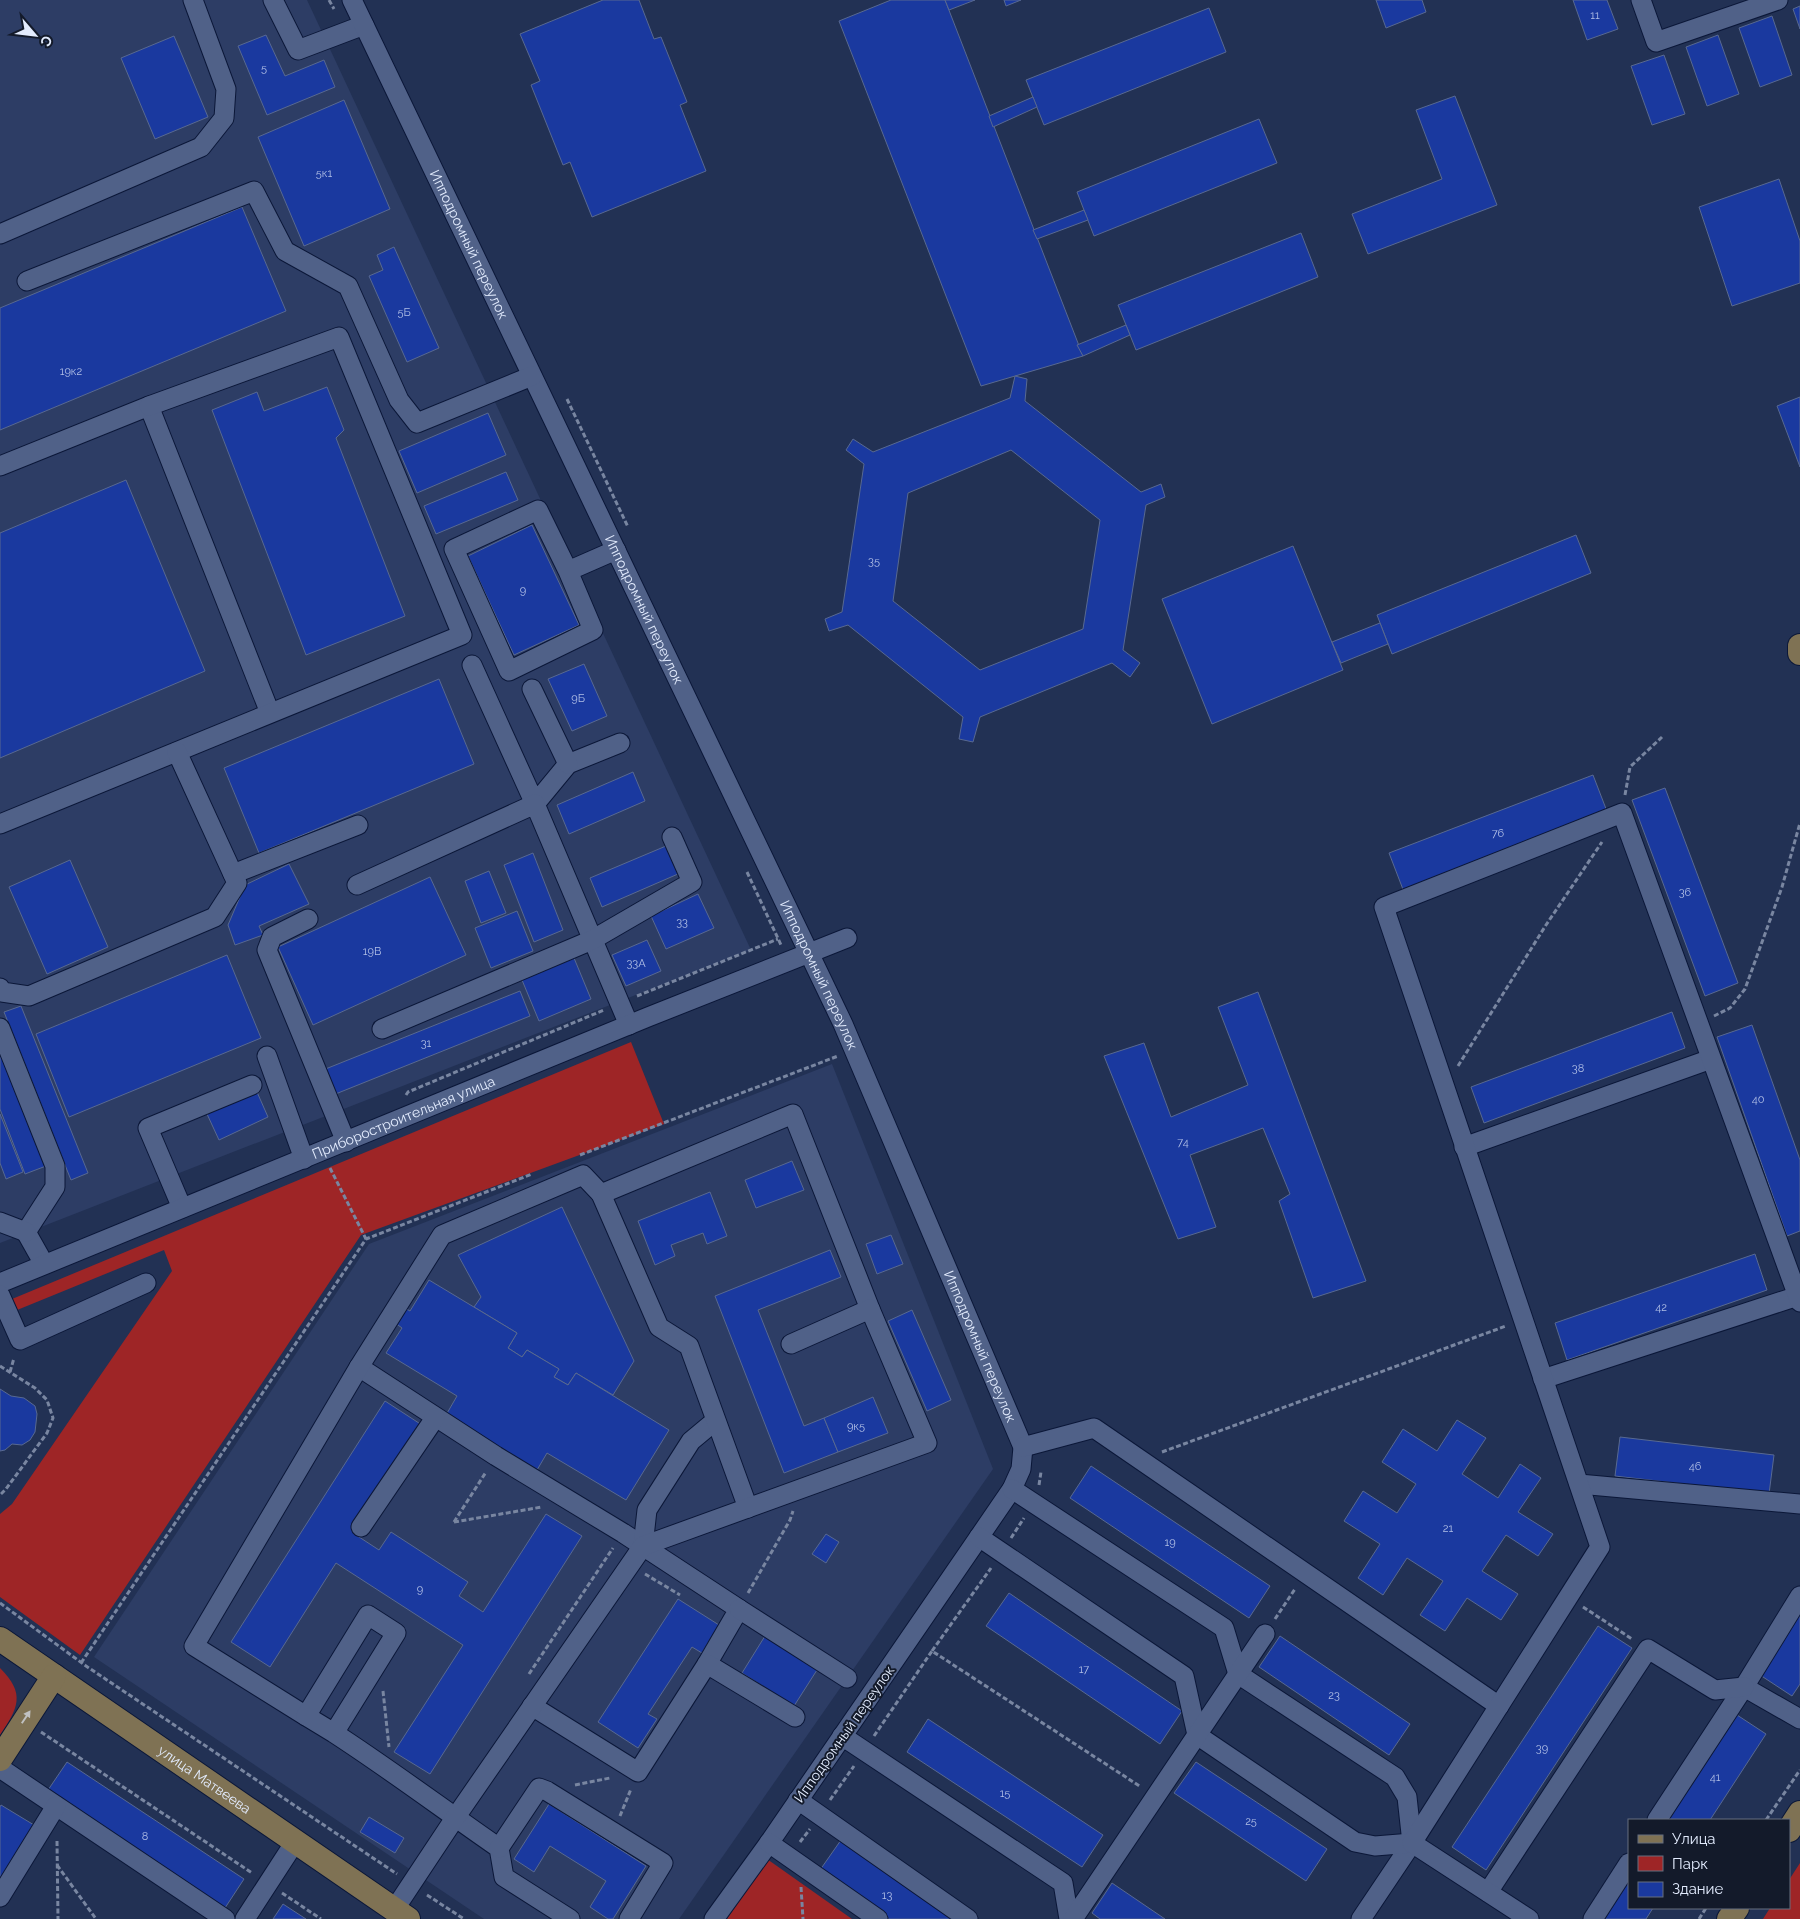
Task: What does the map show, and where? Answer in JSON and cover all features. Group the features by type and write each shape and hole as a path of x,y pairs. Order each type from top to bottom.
{"main road":[{"path":"1800,646 1800,653"},
{"name":"улица Матвеева","path":"0,1639 401,1914"},
{"path":"0,1758 54,1676"},
{"path":"1790,1828 1800,1813"}],"street":[{"path":"0,234 200,147 224,118 226,88 193,0"},
{"path":"273,0 298,50 364,26"},
{"name":"Ипподромный переулок","path":"352,0 858,1058 1023,1447 1021,1469 1012,1489 798,1800 776,1848 714,1919"},
{"path":"1641,0 1656,42 1778,0"},
{"path":"27,281 254,191 285,251 348,286 399,400 418,423 532,376"},
{"path":"0,466 150,406 339,337 462,635 0,824"},
{"path":"150,406 270,713"},
{"path":"538,510 568,571 593,630 509,671 454,549 538,510"},
{"path":"568,571 616,550"},
{"path":"472,665 629,1025"},
{"path":"532,689 568,764"},
{"path":"357,885 534,804 568,764 620,743"},
{"path":"0,988 2,992 29,996 215,917 237,883 177,752"},
{"path":"1361,1919 1412,1843 1600,1547 1444,1088 1384,907 1622,813 1799,1299 1543,1379"},
{"path":"233,874 358,825"},
{"path":"382,1029 592,940 692,882 672,837"},
{"path":"308,919 272,937 267,950 346,1142"},
{"name":"Приборостроительная улица","path":"0,1283 629,1025 847,938"},
{"path":"0,1028 55,1166 55,1187 26,1232"},
{"path":"267,1056 313,1155"},
{"path":"1464,1147 1711,1059"},
{"path":"182,1208 148,1128 252,1085"},
{"path":"601,1194 793,1114 870,1309 927,1443 643,1546"},
{"path":"500,1848 455,1818 391,1770 194,1646 358,1367 442,1235 584,1175 601,1194 659,1326 689,1346 748,1508"},
{"path":"0,1222 26,1232 44,1264"},
{"path":"0,1295 20,1340 146,1283"},
{"path":"791,1344 870,1309"},
{"path":"358,1367 435,1418 643,1546 847,1678"},
{"path":"361,1528 435,1418"},
{"path":"401,1914 412,1884 455,1818 643,1546 647,1510 691,1441 715,1421"},
{"path":"1023,1447 1094,1428 1498,1706"},
{"path":"1579,1484 1800,1504"},
{"path":"1012,1489 1224,1628 1238,1674 1395,1777 1407,1797 1412,1843"},
{"path":"979,1537 1184,1676 1197,1735 1355,1842 1375,1846 1412,1843 1529,1919"},
{"path":"1658,1819 1744,1687 1800,1596"},
{"path":"532,1706 638,1772 707,1664 739,1609"},
{"path":"306,1716 368,1615 396,1632 334,1733"},
{"path":"1074,1919 1265,1634"},
{"path":"1488,1892 1648,1649 1716,1690 1744,1687 1800,1719"},
{"path":"707,1664 795,1717"},
{"path":"842,1736 1063,1883 1069,1919"},
{"path":"0,1768 225,1919"},
{"path":"570,1919 504,1877 500,1848 539,1788 663,1863 629,1919"},
{"path":"798,1800 968,1919"},
{"path":"0,1897 56,1806"},
{"path":"245,1919 295,1842"},
{"path":"776,1848 878,1919"},
{"path":"1592,1919 1628,1865"}],"path":[{"path":"1444,1088 1546,924 1622,813 1630,767 1662,737"},
{"path":"1698,1024 1730,1008 1745,989 1782,886 1800,823"},
{"path":"313,1155 366,1239"},
{"path":"1141,1460 1523,1319"},
{"path":"0,1366 36,1388 47,1400 53,1418 47,1433 0,1495"},
{"path":"496,1456 454,1522 572,1502"},
{"path":"739,1609 790,1520 799,1490"},
{"path":"1265,1634 1306,1573"},
{"path":"1568,1597 1648,1649"},
{"path":"0,1603 86,1666 464,1919"},
{"path":"776,1848 802,1841 932,1651 1156,1796"},
{"path":"380,1658 391,1770"},
{"path":"41,1731 321,1919"},
{"path":"1767,1819 1800,1770"},
{"path":"546,1792 638,1772"},
{"path":"614,1832 638,1772"},
{"path":"56,1806 58,1919"},
{"path":"57,1865 96,1919"},
{"path":"800,1865 803,1919"}],"shaded area":[{"path":"0,0 307,0 751,950 0,1243"},
{"path":"832,1064 993,1469 679,1919 484,1919 94,1657 369,1244"}],"green space":[{"path":"631,1042 664,1124 361,1235 80,1655 0,1597 0,1514 12,1504 172,1271 164,1250 0,1317 0,1304"},
{"path":"0,1668 14,1686 16,1701 15,1709 0,1735"},
{"path":"767,1859 852,1919 727,1919"},
{"path":"1800,1863 1800,1919 1763,1919 1769,1909 1790,1909 1790,1878"}],"building":[{"path":"603,0 639,0 654,39 661,37 687,102 680,105 706,171 592,217 570,162 563,165 531,85 540,81 520,34"},
{"path":"891,0 945,0 1083,356 981,386 839,21"},
{"path":"945,0 975,0 949,10"},
{"path":"1004,0 1021,0 1006,6"},
{"path":"1376,0 1422,0 1426,12 1386,28"},
{"path":"1573,0 1607,0 1618,29 1587,40"},
{"path":"1800,6 1800,29 1793,9"},
{"path":"1209,8 1226,52 1044,125 1026,80"},
{"path":"1772,16 1792,75 1760,87 1739,28"},
{"path":"266,35 285,76 324,60 335,87 267,115 238,46"},
{"path":"1718,35 1739,94 1707,106 1686,47"},
{"path":"174,36 208,117 155,139 121,58"},
{"path":"1664,55 1685,114 1652,125 1631,66"},
{"path":"1455,96 1497,205 1368,254 1352,214 1442,179 1416,110"},
{"path":"1033,97 1037,107 993,127 989,116"},
{"path":"344,100 390,209 304,246 258,137"},
{"path":"1259,119 1277,163 1094,236 1077,192"},
{"path":"1779,179 1800,241 1800,283 1732,306 1699,207"},
{"path":"242,207 286,311 0,430 0,308"},
{"path":"1084,210 1088,220 1037,239 1033,230"},
{"path":"1301,233 1318,277 1136,350 1118,305"},
{"path":"394,247 439,348 407,362 369,276 383,270 377,255"},
{"path":"1126,325 1130,335 1083,356 1077,345"},
{"path":"1015,376 1027,379 1025,401 1141,492 1161,484 1165,497 1146,505 1123,650 1140,663 1130,677 1112,663 980,717 973,742 959,739 963,717 848,625 829,631 825,619 842,612 864,464 846,450 853,439 873,452 1010,398","holes":["1011,450 1100,520 1083,629 980,670 893,601 908,493"]},
{"path":"327,387 344,430 336,438 405,616 306,655 212,410 257,392 264,411"},
{"path":"1800,397 1800,467 1777,406"},
{"path":"488,413 506,455 417,493 399,451"},
{"path":"506,472 518,500 436,534 424,506"},
{"path":"126,480 205,671 0,758 0,533"},
{"path":"532,525 579,625 514,655 468,556"},
{"path":"1576,535 1591,573 1392,654 1377,615"},
{"path":"1293,546 1343,670 1212,724 1162,599"},
{"path":"1380,623 1388,644 1341,663 1332,642"},
{"path":"584,664 607,716 572,731 548,679"},
{"path":"439,679 474,764 259,853 224,768"},
{"path":"633,772 645,801 569,834 557,805"},
{"path":"1593,775 1608,814 1404,892 1389,853"},
{"path":"1665,788 1738,983 1705,996 1632,800"},
{"path":"666,846 678,874 602,907 590,878"},
{"path":"533,853 563,930 534,942 504,865"},
{"path":"70,860 108,947 47,974 9,887"},
{"path":"289,864 309,904 259,926 263,935 235,945 228,925 245,885"},
{"path":"489,871 506,913 481,923 465,881"},
{"path":"430,877 466,955 313,1025 278,947"},
{"path":"698,894 714,928 666,949 651,916"},
{"path":"517,911 533,951 491,968 475,928"},
{"path":"647,940 661,971 626,986 612,955"},
{"path":"227,955 261,1038 69,1117 36,1034"},
{"path":"574,958 591,999 539,1021 522,980"},
{"path":"520,991 530,1016 333,1095 323,1070"},
{"path":"1258,992 1366,1281 1313,1298 1279,1201 1290,1194 1263,1128 1190,1155 1216,1227 1178,1239 1104,1056 1144,1043 1171,1117 1248,1085 1218,1007"},
{"path":"21,1006 88,1173 71,1180 4,1012"},
{"path":"1672,1012 1685,1048 1484,1123 1471,1087"},
{"path":"1752,1025 1800,1160 1800,1231 1787,1236 1717,1037"},
{"path":"0,1049 46,1166 25,1174 0,1109"},
{"path":"257,1092 268,1117 219,1140 207,1114"},
{"path":"0,1114 23,1172 6,1179 0,1163"},
{"path":"792,1161 804,1190 756,1208 745,1180"},
{"path":"710,1192 727,1236 707,1244 703,1233 671,1245 675,1256 655,1265 638,1221"},
{"path":"562,1207 634,1361 613,1395 576,1373 568,1385 554,1377 559,1369 527,1350 522,1357 508,1348 517,1333 474,1307 481,1297 458,1255"},
{"path":"891,1235 903,1264 877,1274 866,1244"},
{"path":"830,1250 841,1277 758,1310 804,1426 824,1418 838,1452 784,1473 715,1296"},
{"path":"1755,1254 1767,1290 1567,1360 1555,1323"},
{"path":"429,1280 517,1333 508,1348 522,1357 527,1350 559,1369 554,1377 568,1385 576,1373 669,1430 626,1500 547,1453 537,1470 446,1415 457,1396 386,1353 402,1328 394,1322 403,1307 410,1311"},
{"path":"912,1310 951,1400 927,1411 888,1321"},
{"path":"0,1389 11,1396 24,1398 35,1406 37,1414 35,1432 30,1440 22,1445 12,1444 5,1450 0,1451"},
{"path":"873,1397 888,1433 838,1452 824,1418"},
{"path":"385,1401 425,1427 356,1535 379,1550 391,1532 468,1582 459,1596 483,1612 546,1514 582,1536 430,1774 394,1752 463,1645 336,1563 270,1667 231,1642"},
{"path":"1457,1420 1486,1438 1462,1474 1498,1498 1520,1464 1541,1478 1518,1512 1553,1534 1538,1556 1506,1535 1482,1571 1518,1594 1501,1620 1467,1598 1445,1631 1420,1615 1443,1581 1407,1558 1383,1595 1358,1578 1380,1544 1344,1521 1363,1491 1397,1513 1416,1484 1382,1462 1403,1429 1437,1451"},
{"path":"1620,1437 1774,1455 1769,1494 1615,1476"},
{"path":"1091,1466 1270,1586 1249,1618 1070,1498"},
{"path":"826,1534 839,1542 826,1563 812,1554"},
{"path":"1009,1593 1182,1711 1160,1744 986,1626"},
{"path":"678,1599 719,1625 702,1653 692,1647 648,1714 657,1719 638,1748 598,1722"},
{"path":"1800,1612 1800,1684 1792,1696 1760,1675"},
{"path":"1598,1626 1632,1648 1486,1870 1452,1847"},
{"path":"765,1636 817,1670 794,1706 742,1673"},
{"path":"1280,1636 1410,1724 1389,1755 1259,1667"},
{"path":"1734,1713 1766,1734 1711,1819 1665,1819"},
{"path":"928,1719 1103,1835 1082,1867 907,1752"},
{"path":"67,1762 244,1879 223,1911 46,1793"},
{"path":"1196,1762 1327,1849 1306,1881 1174,1793"},
{"path":"549,1804 646,1866 613,1919 608,1919 590,1907 606,1881 550,1846 534,1872 514,1859"},
{"path":"1,1805 34,1825 0,1879 0,1807"},
{"path":"369,1817 404,1838 395,1853 360,1832"},
{"path":"841,1840 953,1919 889,1919 820,1870"},
{"path":"1628,1877 1628,1909 1652,1909 1646,1919 1600,1919"},
{"path":"1112,1883 1165,1919 1100,1919 1092,1913"},
{"path":"283,1904 306,1919 273,1919"}]}
